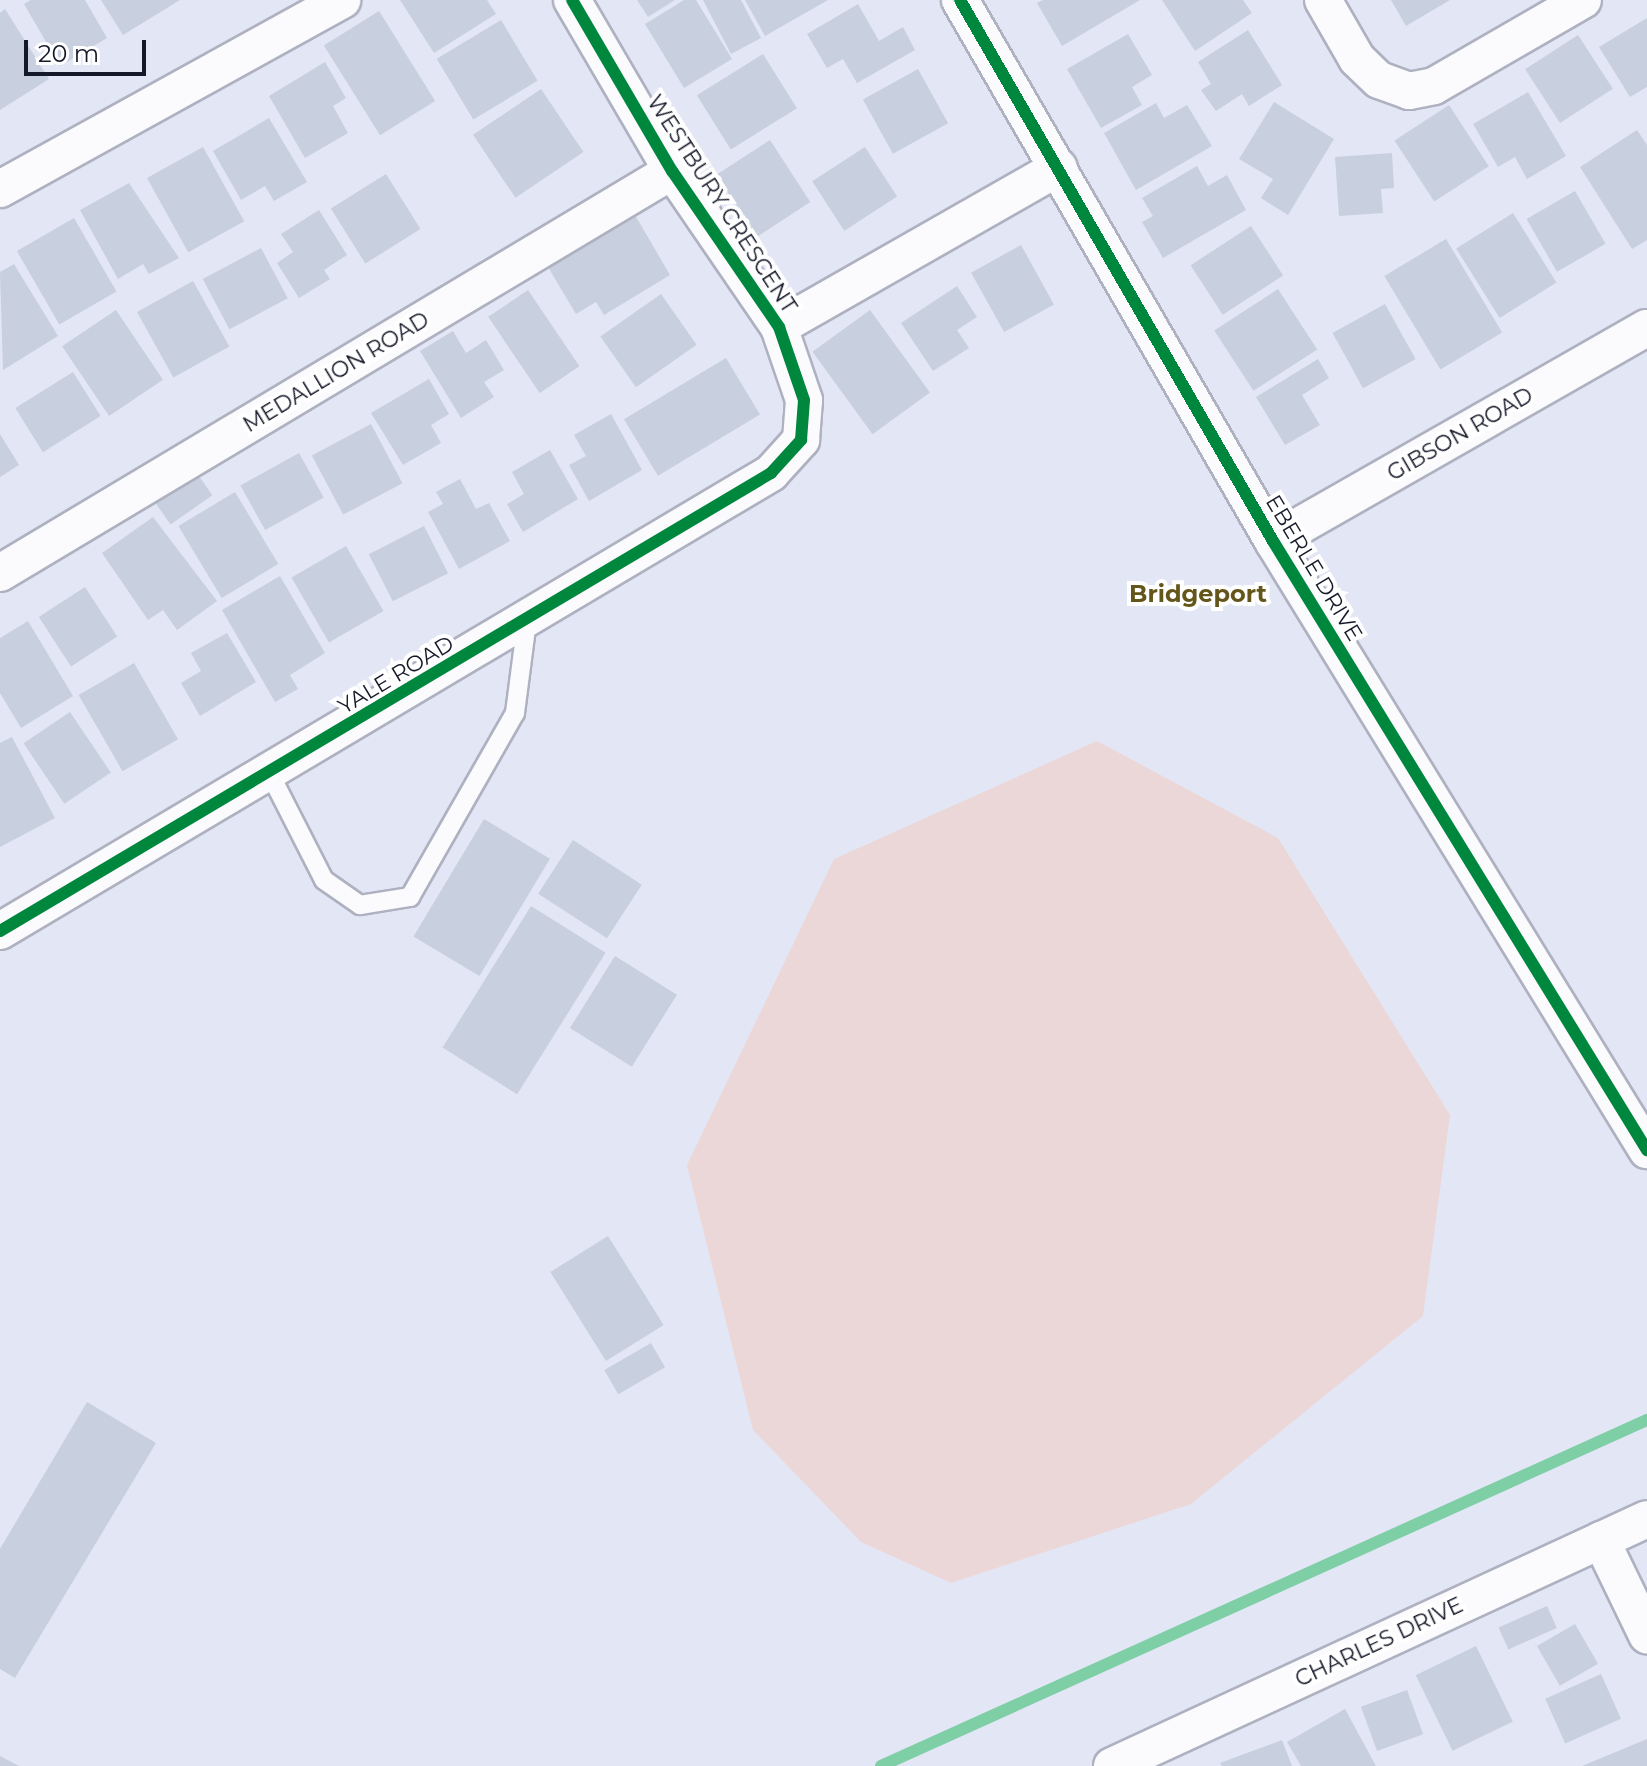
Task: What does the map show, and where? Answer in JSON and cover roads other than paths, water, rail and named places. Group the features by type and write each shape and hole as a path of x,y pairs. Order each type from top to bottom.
{"street":[{"path":"0,189 342,0"},
{"name":"WESTBURY CRESCENT","path":"572,0 672,171 779,327 804,400 801,440"},
{"name":"EBERLE DRIVE","path":"960,0 1273,541 1647,1150"},
{"path":"1323,0 1357,59 1379,80 1409,91 1434,86 1583,0"},
{"path":"779,327 1059,167"},
{"name":"MEDALLION ROAD","path":"0,573 672,171"},
{"name":"GIBSON ROAD","path":"1273,541 1647,328"},
{"name":"YALE ROAD","path":"0,931 270,774 771,473 801,440"},
{"name":"CHARLES DRIVE","path":"1112,1766 1647,1519"},
{"path":"1601,1540 1647,1635"}],"lane":[{"path":"270,774 324,880 360,905 410,897 515,713 527,620"}],"waterway":[{"path":"881,1766 1647,1420"}],"district":[{"name":"Bridgeport","path":"1198,594"}]}
